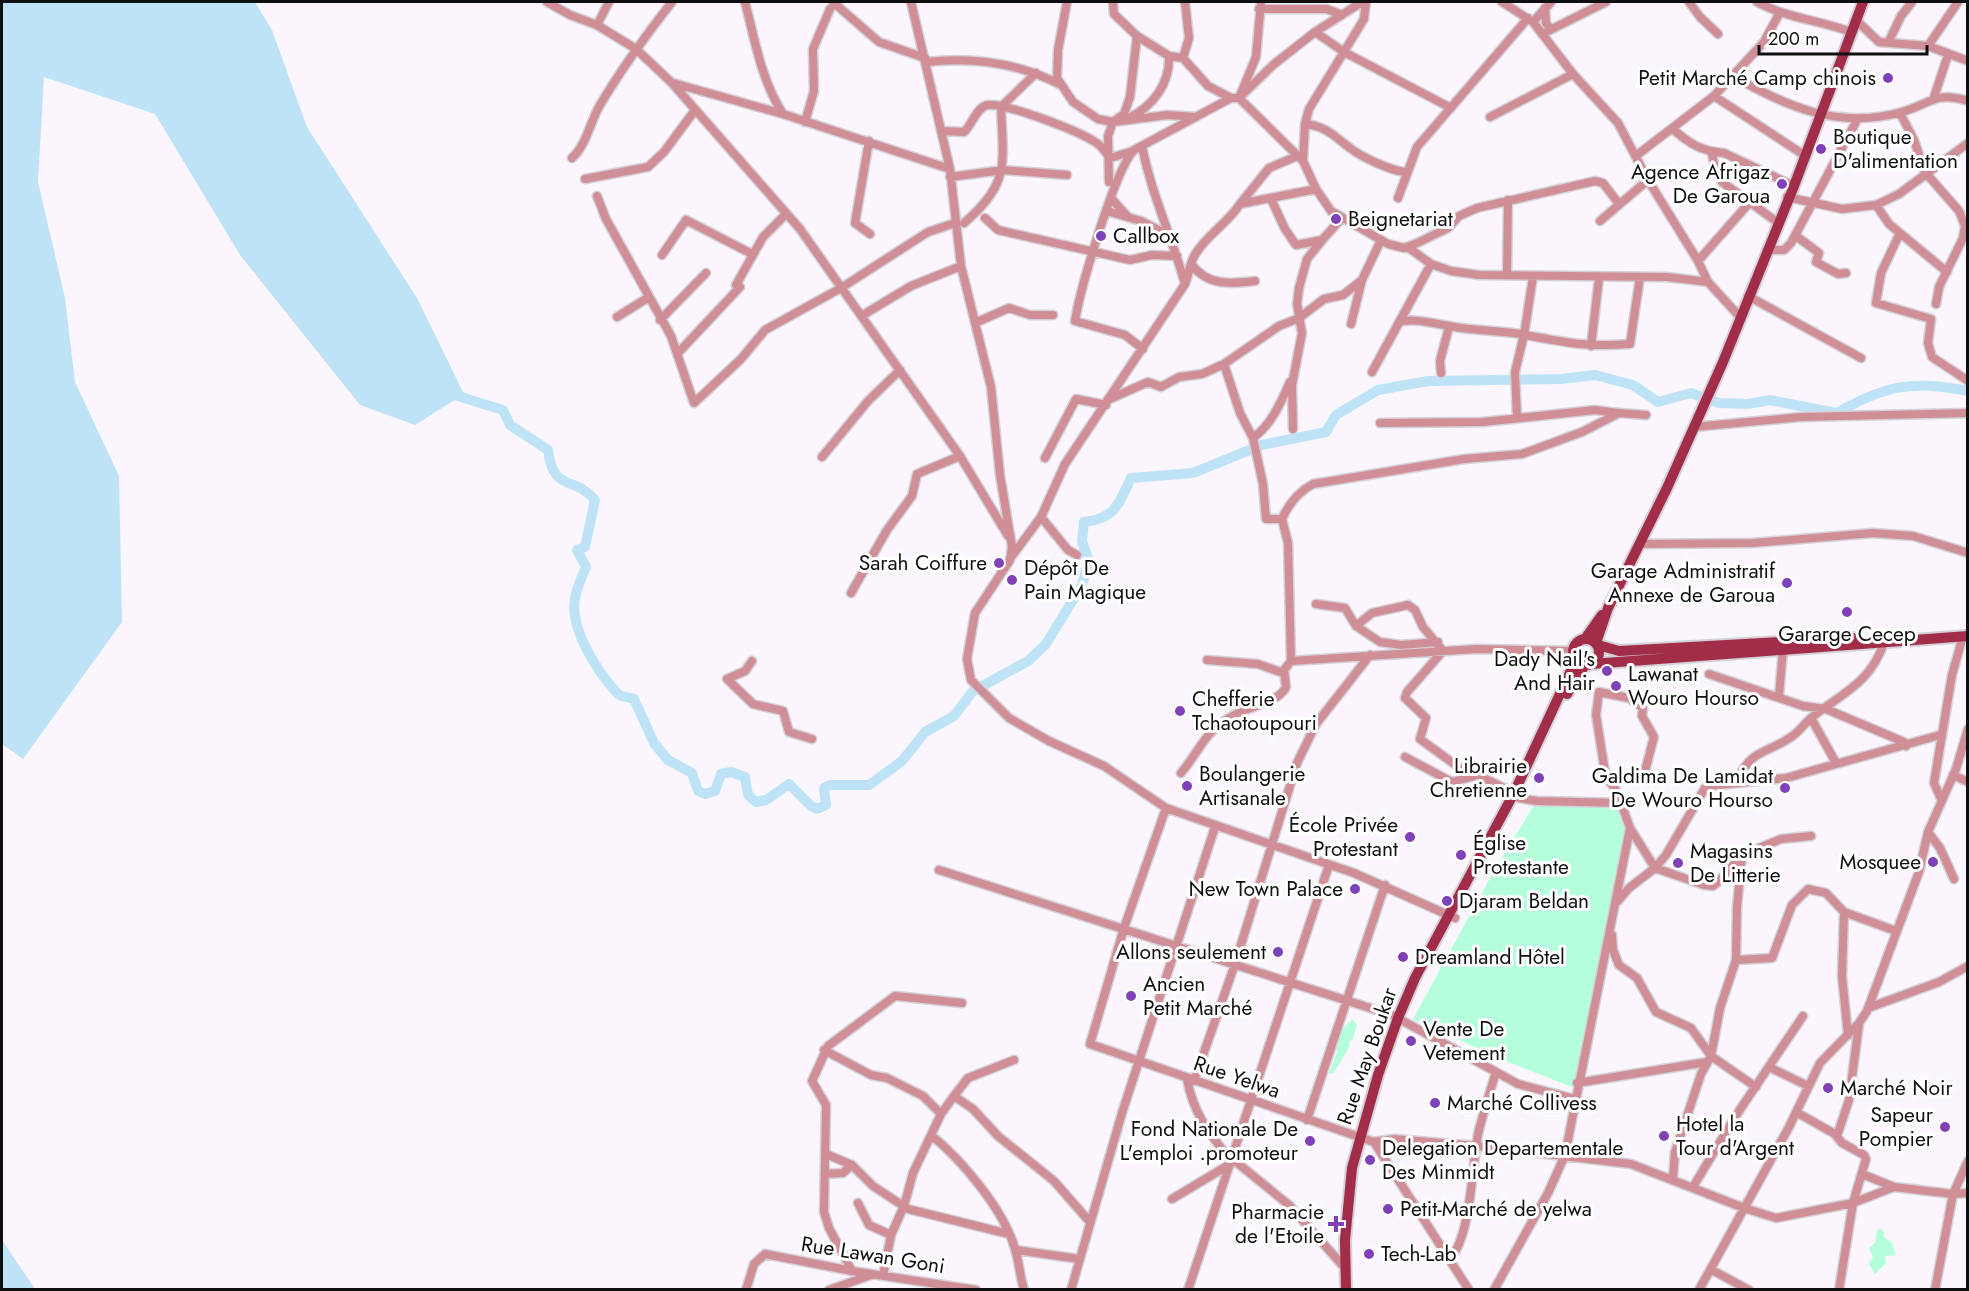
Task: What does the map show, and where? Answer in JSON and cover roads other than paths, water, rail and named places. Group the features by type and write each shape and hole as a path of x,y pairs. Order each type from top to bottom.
{"main road":[{"name":"Rue May Boukar","path":"1347,1290 1344,1267 1349,1193 1415,978 1452,916 1517,795 1562,703 1588,664 1598,656 1593,642 1712,386 1787,197 1794,186 1863,2"},
{"path":"1966,634 1884,643 1588,664 1574,654 1577,643 1593,642 1619,651 1966,634"},
{"name":"Rue May Boukar","path":"1517,795 1572,668 1574,654"},
{"name":"Rue May Boukar","path":"1352,1290 1349,1253 1352,1212 1367,1138"}],"street":[{"path":"547,2 570,15 597,25 636,48 672,83 786,214 863,315 960,456 1010,538"},
{"path":"597,25 609,2"},
{"path":"572,158 583,144 598,108 636,48 672,2"},
{"path":"745,2 760,65 783,114"},
{"path":"911,2 960,223 961,266 995,412 1000,475 1012,556"},
{"path":"1059,84 1058,50 1067,2"},
{"path":"1113,2 1114,14 1137,36 1169,56 1183,58 1208,86 1235,98 1299,159 1327,207 1381,240 1409,248 1431,264 1451,272 1479,276 1507,274 1533,277 1640,277 1708,282"},
{"path":"1183,58 1189,38 1185,2"},
{"path":"1110,159 1138,148 1235,98 1315,32 1362,2 1364,19 1312,103 1305,124 1299,159"},
{"path":"1502,2 1511,4 1546,31 1573,74 1618,123 1637,155 1648,180 1698,261 1708,282 1740,317"},
{"path":"1546,31 1606,2"},
{"path":"1689,2 1700,17 1718,34"},
{"path":"1757,2 1779,14 1816,21 1851,32"},
{"path":"1889,41 1901,16 1912,2"},
{"path":"1928,46 1958,2"},
{"path":"805,122 814,91 813,49 831,5 879,42 925,60 977,61 1035,73 1059,84 1078,107 1098,119 1113,122 1167,115 1196,117"},
{"path":"1235,98 1256,57 1260,5 1327,9 1342,15"},
{"path":"1546,31 1548,5"},
{"path":"1398,198 1417,147 1530,20 1548,5"},
{"path":"1637,155 1674,129 1714,96 1764,42 1779,14"},
{"path":"1856,20 1879,42 1889,41 1928,46 1948,56 1968,61"},
{"path":"1315,32 1344,52 1451,108"},
{"path":"1109,183 1108,136 1113,122 1124,114 1130,97 1137,36"},
{"path":"1125,120 1145,108 1159,93 1168,75 1169,56"},
{"path":"1934,97 1948,56"},
{"path":"597,196 606,219 678,353 694,404 741,359 761,332 841,288 928,232 960,223 988,201 1003,170 1001,106 1035,73"},
{"path":"1490,117 1573,74"},
{"path":"1733,76 1788,104 1819,115 1857,120 1900,113 1934,97 1946,96 1968,101"},
{"path":"672,83 869,141 950,173 1003,170 1067,176"},
{"path":"1714,96 1804,155"},
{"path":"941,131 964,132 982,107 1001,106 1060,126 1100,144 1110,159"},
{"path":"585,179 648,167 664,152 695,110"},
{"path":"1900,113 1914,140 1925,172 1964,221 1963,238 1947,272 1936,304"},
{"path":"1767,250 1784,249 1796,236 1857,120"},
{"path":"1305,124 1324,128 1360,154 1381,162 1392,171 1406,172"},
{"path":"1674,129 1696,148 1712,154 1724,153 1794,186"},
{"path":"869,141 855,223 870,234"},
{"path":"1787,197 1812,204 1849,209 1876,205 1899,194 1925,172 1968,143"},
{"path":"1138,148 1125,161 1111,198 1075,321 1125,335 1143,349"},
{"path":"1138,148 1172,237 1185,284"},
{"path":"1712,154 1719,178 1777,222"},
{"path":"1299,159 1269,168 1228,221 1196,252 1185,284 1065,464 1041,517 982,599 971,628 968,669 976,687 1002,712 1026,729 1104,766 1166,808 1385,885 1452,916"},
{"path":"1600,220 1648,180"},
{"path":"1404,248 1448,228 1459,216 1468,212 1508,200 1599,181 1619,204"},
{"path":"1240,204 1271,199 1298,190 1316,189"},
{"path":"1111,198 1128,216"},
{"path":"1271,199 1294,243 1311,244 1324,238"},
{"path":"1507,274 1508,200"},
{"path":"1698,261 1750,202"},
{"path":"1876,205 1885,219 1947,272"},
{"path":"1107,211 1128,216 1172,237"},
{"path":"678,353 738,286 752,254 763,237 786,214"},
{"path":"985,218 998,230 1137,260 1148,256 1177,256"},
{"path":"1293,429 1292,385 1302,333 1297,304 1304,267 1311,251 1342,218"},
{"path":"662,255 686,220 752,254"},
{"path":"1900,233 1881,273 1876,303 1931,319 1928,343 1932,357 1968,381"},
{"path":"1796,236 1819,253 1816,262 1840,275 1846,273"},
{"path":"1351,324 1362,280 1381,240"},
{"path":"1372,372 1431,264"},
{"path":"1192,265 1202,276 1221,283 1255,281"},
{"path":"863,315 911,286 961,266"},
{"path":"660,320 706,273"},
{"path":"1517,418 1515,372 1524,335 1533,277"},
{"path":"1399,322 1410,319 1449,327 1524,335 1566,344 1591,346 1630,344 1640,277"},
{"path":"1591,346 1599,278"},
{"path":"1045,458 1076,399 1108,402 1148,382 1164,386 1179,377 1202,374 1224,364 1279,326 1299,318 1324,299 1343,296 1362,280"},
{"path":"1748,296 1861,358"},
{"path":"617,317 649,297"},
{"path":"975,323 1009,308 1030,315 1053,315"},
{"path":"1441,374 1440,361 1449,327"},
{"path":"1253,438 1264,430 1282,401 1298,358"},
{"path":"1224,364 1240,413 1253,438 1258,457 1266,519 1282,519"},
{"path":"822,457 868,401 900,370"},
{"path":"1380,423 1517,418 1595,410 1646,415"},
{"path":"1694,427 1793,417 1968,412"},
{"path":"1180,773 1203,739 1217,726 1238,713 1281,694 1286,687 1283,673 1291,662 1288,543 1282,519 1300,491 1313,484 1464,459 1522,454 1582,432 1618,413"},
{"path":"851,593 887,530 912,496 916,474 960,456"},
{"path":"1041,517 1068,550 1077,555"},
{"path":"1640,544 1753,543 1873,533 1913,536 1968,553"},
{"path":"1316,604 1345,608 1356,626 1384,644 1438,642"},
{"path":"1356,626 1372,614 1408,605 1415,609 1422,627 1438,642 1443,651"},
{"path":"1942,801 1934,783 1940,735 1956,658 1966,634"},
{"path":"1736,783 1744,765 1750,759 1791,738 1811,718 1861,682 1872,670 1884,643"},
{"path":"1779,696 1783,649"},
{"path":"1291,662 1443,651 1574,654"},
{"path":"1443,651 1407,692 1405,698 1426,718 1420,739 1472,777"},
{"path":"1344,1267 1289,1205 1229,1160 1203,1125 1190,1097 1190,1080 1235,964 1297,763 1308,738 1370,655"},
{"path":"1207,660 1258,664 1283,673"},
{"path":"752,661 745,671 727,679 753,704 783,711 789,732 812,739"},
{"path":"1709,674 1803,706 1826,709 1904,742 1906,746"},
{"path":"1612,783 1644,775 1654,737 1642,716 1643,708 1629,698 1599,692 1596,715 1606,778 1612,783 1630,828 1655,868 1695,883 1713,886 1742,855 1782,839 1811,836"},
{"path":"1811,718 1836,763"},
{"path":"1699,1290 1712,1270 1827,1054 1859,1023 1868,1008 1919,872 1928,832 1953,775 1967,734"},
{"path":"1616,905 1629,888 1655,868 1705,788 1786,778 1940,735"},
{"path":"1406,757 1447,780 1459,781 1477,774 1517,795 1536,801 1621,803"},
{"path":"1953,775 1968,782"},
{"path":"1124,928 1166,808"},
{"path":"1071,1290 1089,1221 1175,944 1215,827"},
{"path":"1494,1290 1548,1193 1565,1155 1577,1083 1616,905 1630,828"},
{"path":"1928,832 1940,848 1954,879"},
{"path":"1673,1178 1675,1152 1709,1059 1720,1008 1736,960 1737,907 1742,855"},
{"path":"1188,1290 1229,1160 1329,865"},
{"path":"939,870 1175,944 1401,1019 1526,1087 1575,1099"},
{"path":"1307,1120 1345,999 1385,885"},
{"path":"1736,960 1772,958 1792,905 1803,892 1814,889 1826,893 1844,912 1896,931"},
{"path":"1844,912 1842,976 1848,1035"},
{"path":"1612,923 1613,950 1619,964 1636,978 1656,1012 1691,1028 1709,1059 1756,1087"},
{"name":"Rue Yelwa","path":"1124,928 1090,1044 1307,1120 1367,1138 1477,1146 1631,1164 1776,1218 1853,1203 1894,1187"},
{"path":"1868,1008 1930,986 1968,966"},
{"path":"852,1271 829,1228 824,1212 826,1105 812,1081 824,1050 895,996 962,1003"},
{"path":"1693,1187 1803,1016"},
{"path":"1837,1136 1849,1100 1859,1023"},
{"path":"824,1050 870,1075 887,1078 922,1096 941,1114"},
{"path":"1577,1083 1709,1059"},
{"path":"883,1276 891,1235 904,1206 913,1173 941,1114 968,1078 1014,1060"},
{"path":"1769,1067 1808,1086"},
{"path":"1450,1259 1457,1248 1468,1209 1477,1146 1496,1072"},
{"path":"954,1096 973,1109 998,1136 1054,1181 1089,1221"},
{"path":"1796,1112 1837,1136 1842,1143 1864,1155 1866,1159 1853,1203 1839,1290"},
{"path":"931,1135 957,1160 997,1209 1016,1250 1024,1290"},
{"path":"1367,1138 1469,1290"},
{"path":"826,1154 852,1165 873,1186 904,1206 918,1212 1009,1234"},
{"path":"1172,1198 1229,1160"},
{"path":"1935,1290 1953,1194 1968,1161"},
{"path":"825,1174 843,1173 852,1165"},
{"path":"1862,1174 1894,1187 1953,1194 1968,1193"},
{"path":"858,1203 869,1225 891,1235"},
{"path":"1016,1250 1079,1258"},
{"name":"Rue Lawan Goni","path":"746,1290 754,1264 765,1254 852,1271 971,1289"},
{"path":"1712,1270 1749,1290"},
{"path":"829,1290 874,1274"}],"water":[{"path":"2,2 255,2 272,30 307,127 417,298 464,394 415,425 360,405 240,255 155,114 44,77 38,182 65,298 75,382 119,476 122,622 23,759 2,744"},
{"path":"2,1240 35,1289 2,1289"}],"waterway":[{"path":"448,393 503,410 510,425 548,450 554,472 560,478 587,492 595,500 585,547 577,550 586,567 575,598 576,622 593,661 618,694 634,699 654,743 668,760 692,773 698,791 705,794 715,791 721,774 731,772 745,777 748,795 756,802 766,800 789,784 817,809 826,805 824,788 830,785 869,785 902,761 925,732 954,716 973,691 1028,661 1046,644 1082,585 1089,561 1082,541 1084,522 1103,517 1115,509 1131,478 1193,473 1262,445 1326,432 1336,415 1378,390 1428,381 1561,379 1595,375 1633,385 1658,402 1691,393 1719,403 1747,404 1770,400 1837,413 1870,396 1900,387 1931,386 1968,391"}],"place":[{"name":"Petit Marché Camp chinois","path":"1888,78"},
{"name":"Boutique D'alimentation","path":"1821,149"},
{"name":"Agence Afrigaz De Garoua","path":"1782,184"},
{"name":"Beignetariat","path":"1336,219"},
{"name":"Callbox","path":"1101,236"},
{"name":"Sarah Coiffure","path":"999,563"},
{"name":"Dépôt De Pain Magique","path":"1012,580"},
{"name":"Garage Administratif Annexe de Garoua","path":"1787,583"},
{"name":"Gararge Cecep","path":"1847,612"},
{"name":"Dady Nail's And Hair","path":"1607,671"},
{"name":"Lawanat Wouro Hourso","path":"1616,686"},
{"name":"Chefferie Tchaotoupouri","path":"1180,711"},
{"name":"Librairie Chretienne","path":"1539,778"},
{"name":"Boulangerie Artisanale","path":"1187,786"},
{"name":"Galdima De Lamidat De Wouro Hourso","path":"1785,788"},
{"name":"École Privée Protestant","path":"1410,837"},
{"name":"Église Protestante","path":"1461,855"},
{"name":"Mosquee","path":"1933,862"},
{"name":"Magasins De Litterie","path":"1678,863"},
{"name":"New Town Palace","path":"1355,889"},
{"name":"Djaram Beldan","path":"1447,901"},
{"name":"Allons seulement","path":"1278,952"},
{"name":"Dreamland Hôtel","path":"1403,957"},
{"name":"Ancien Petit Marché","path":"1131,996"},
{"name":"Vente De Vetement","path":"1411,1041"},
{"name":"Marché Noir","path":"1828,1088"},
{"name":"Marché Collivess","path":"1435,1103"},
{"name":"Sapeur Pompier","path":"1945,1127"},
{"name":"Hotel la Tour d'Argent","path":"1664,1136"},
{"name":"Fond Nationale De L'emploi .promoteur","path":"1310,1141"},
{"name":"Delegation Departementale Des Minmidt","path":"1370,1160"},
{"name":"Petit-Marché de yelwa","path":"1388,1209"},
{"name":"Pharmacie de l'Etoile","path":"1336,1224"},
{"name":"Tech-Lab","path":"1369,1254"}]}
